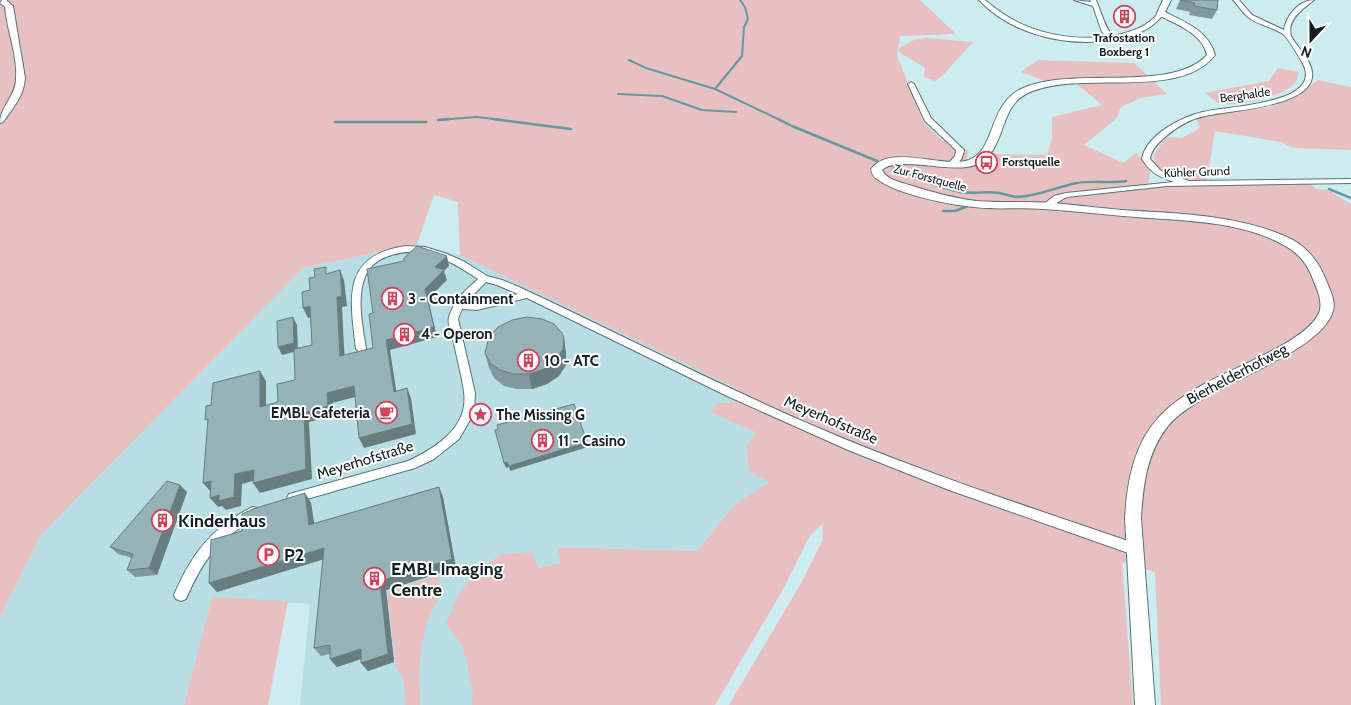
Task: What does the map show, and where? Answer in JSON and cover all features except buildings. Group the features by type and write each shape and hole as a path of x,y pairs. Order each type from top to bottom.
{"street":[{"path":"982,0 1007,20 1036,32 1077,39 1112,38 1144,28 1158,19 1167,0"},
{"path":"1077,0 1094,3 1100,14 1105,32 1112,38"},
{"path":"1236,0 1250,16 1288,34 1293,16 1311,0"},
{"path":"0,12 3,1 9,6 10,24 20,64 21,81 16,96 0,120"},
{"name":"Zur Forstquelle","path":"1048,206 986,205 952,200 889,182 877,172 880,164 890,160 951,165 971,163 984,156 1005,106 1017,94 1029,89 1066,80 1131,79 1169,76 1185,73 1203,66 1209,59 1211,52 1203,38 1161,13"},
{"name":"Berghalde","path":"1150,185 1154,170 1146,161 1147,154 1163,134 1177,124 1206,112 1277,102 1290,96 1306,84 1310,71 1308,65 1288,34"},
{"path":"910,84 928,120 960,150 958,157 951,165"},
{"path":"1154,170 1186,183"},
{"name":"Kühler Grund","path":"1048,206 1057,198 1066,195 1150,185 1351,181"},
{"name":"Bierhelderhofweg","path":"1048,206 1124,214 1205,218 1265,233 1290,244 1303,253 1313,266 1325,294 1326,312 1321,321 1312,330 1271,358 1193,396 1173,411 1157,429 1144,453 1135,486 1133,504 1134,549 1141,622 1145,705"},
{"name":"Meyerhofstraße","path":"361,349 356,286 362,272 374,260 396,250 425,250 462,264 484,279 502,283 680,370 814,431 961,489 1134,549"},
{"path":"458,305 484,279"},
{"path":"458,305 477,307 527,295"},
{"name":"Meyerhofstraße","path":"283,501 411,465 430,456 455,436 466,420 470,405 470,393 454,328 453,319 458,305"},
{"path":"181,594 192,567 209,545 238,521 263,508"}],"shaded area":[{"path":"0,0 920,0 956,34 900,36 897,56 924,123 942,140 969,151 966,160 992,154 1047,155 1052,139 1052,117 1102,105 1070,78 1045,81 1021,72 1038,60 1134,63 1167,94 1141,98 1121,107 1116,119 1084,145 1123,163 1136,153 1151,170 1148,184 1151,186 1311,184 1316,189 1328,190 1351,204 1351,705 1161,705 1155,572 1122,562 1133,705 729,705 800,585 823,539 822,524 809,537 781,593 715,705 472,705 473,693 463,646 446,624 459,594 474,574 501,554 532,552 538,568 561,563 557,547 697,551 735,504 769,482 749,471 747,446 756,432 710,412 717,403 730,403 740,390 460,255 458,202 434,195 417,244 303,268 41,535 0,618"},
{"path":"926,38 973,42 943,75 935,81 924,77 925,68 899,52 899,48 914,40"},
{"path":"1278,68 1299,72 1296,82 1290,88 1272,96 1249,102 1221,104 1205,93 1269,81"},
{"path":"1318,80 1351,87 1351,150 1293,148 1281,142 1215,131 1207,180 1175,177 1167,174 1156,164 1153,156 1166,137 1182,138 1200,128 1196,119 1221,112 1271,107 1294,98"},
{"path":"417,244 460,255 740,390 730,403 756,432 769,482 735,504 697,551 557,547 561,563 538,568 584,705 300,705 310,604 212,597 184,705 0,705 0,618 41,535 303,268"},
{"path":"438,576 440,594 429,618 422,642 419,673 420,705 406,705 403,679 396,667 387,591"},
{"path":"212,597 288,601 268,705 184,705"}],"waterway":[{"path":"715,89 742,56 744,27 748,19 745,7 740,0"},
{"path":"629,60 646,68 715,89"},
{"path":"715,89 780,120"},
{"path":"618,94 662,96 702,110 736,112"},
{"path":"449,119 438,120 476,117 503,120"},
{"path":"493,119 571,129"},
{"path":"780,120 790,125"},
{"path":"335,122 426,122"},
{"path":"792,126 877,161"},
{"path":"890,164 944,188 966,193 994,192 1016,197 1033,195 1077,183 1126,181"},
{"path":"1329,189 1351,198"},
{"path":"943,211 955,211 968,206"}],"place":[{"name":"Trafostation Boxberg 1","path":"1124,17"},
{"name":"Forstquelle","path":"986,162"},
{"name":"3 - Containment","path":"392,299"},
{"name":"4 - Operon","path":"405,334"},
{"name":"10 - ATC","path":"528,361"},
{"name":"EMBL Cafeteria","path":"386,413"},
{"name":"The Missing G","path":"480,415"},
{"name":"11 - Casino","path":"542,441"},
{"name":"Kinderhaus","path":"162,521"},
{"name":"P2","path":"268,555"},
{"name":"EMBL Imaging Centre","path":"375,579"}]}
